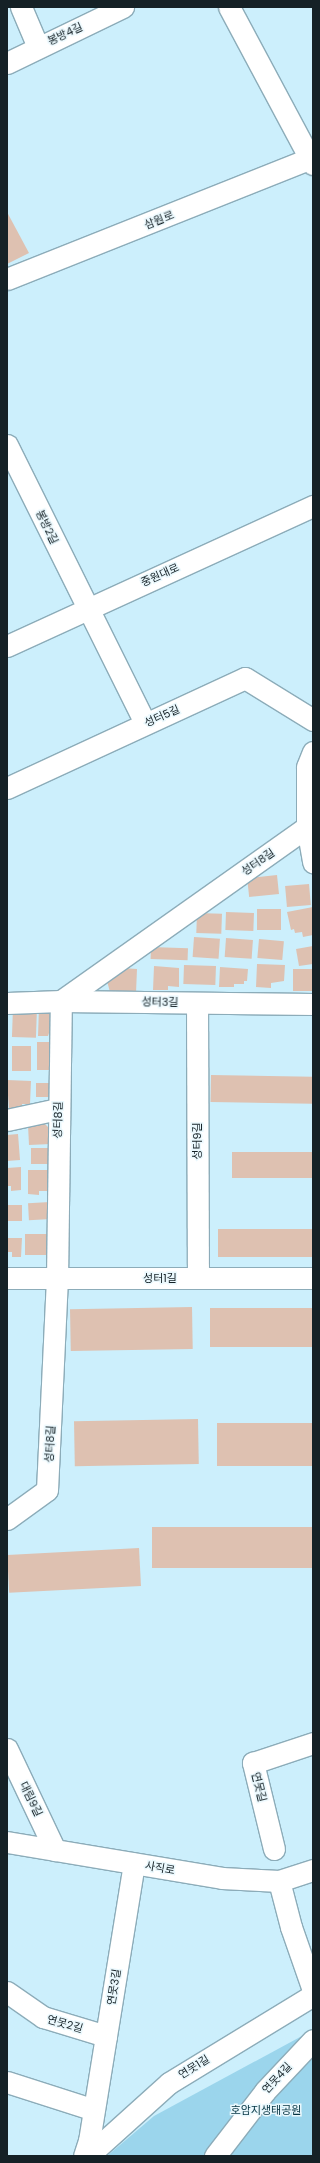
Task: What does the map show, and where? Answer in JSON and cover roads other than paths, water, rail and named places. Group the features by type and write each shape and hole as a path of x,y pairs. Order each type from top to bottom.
{"street":[{"path":"21,7 38,47"},
{"name":"봉방4길","path":"7,63 123,7"},
{"name":"삼원로","path":"7,279 312,160 229,7"},
{"name":"봉방2길","path":"7,446 86,608 145,723"},
{"name":"중원대로","path":"7,646 86,608 313,506"},
{"name":"성터5길","path":"7,788 245,678 313,720"},
{"path":"313,752 307,767 313,862"},
{"name":"성터8길","path":"7,1519 48,1490 57,1279 58,1109 61,1001 309,815"},
{"name":"성터3길","path":"7,1003 61,1001 313,1004"},
{"name":"성터9길","path":"197,1003 198,1278"},
{"path":"7,1120 58,1109"},
{"name":"성터1길","path":"7,1278 313,1278"},
{"name":"연못길","path":"274,1849 253,1763 313,1744"},
{"name":"대림9길","path":"7,1749 56,1850"},
{"name":"사직로","path":"7,1842 222,1878 279,1880 313,1870"},
{"name":"연못3길","path":"84,2156 94,2110 134,1864"},
{"path":"279,1880 291,1926 313,1990"},
{"name":"연못2길","path":"7,1992 43,2017 106,2036"},
{"name":"연못1길","path":"88,2156 169,2083 313,1995"},
{"name":"연못4길","path":"215,2156 265,2090 313,2040"},
{"path":"7,2082 94,2110"}],"park label":[{"name":"호암지생태공원","path":"266,2110"}]}
